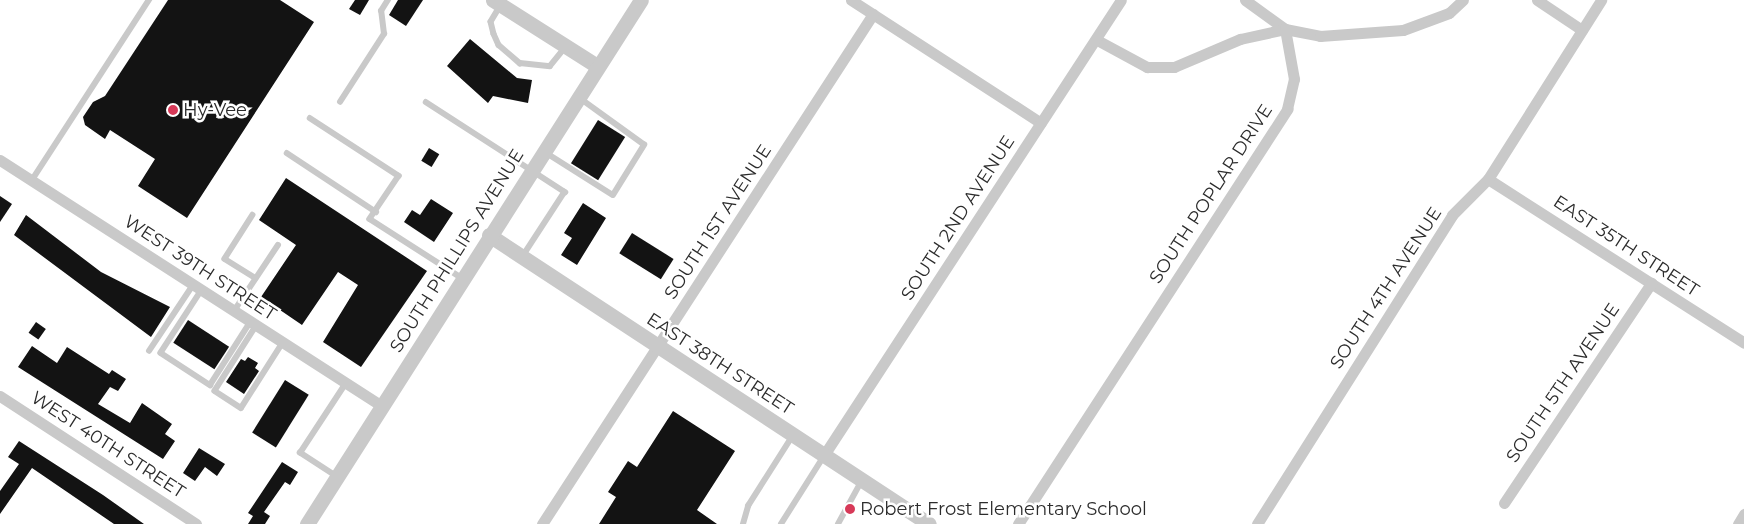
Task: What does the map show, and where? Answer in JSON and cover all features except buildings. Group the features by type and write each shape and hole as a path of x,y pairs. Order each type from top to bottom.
{"street":[{"name":"SOUTH PHILLIPS AVENUE","path":"309,523 489,235 641,0"},
{"path":"852,0 1041,123"},
{"name":"SOUTH 2ND AVENUE","path":"824,455 1097,40 1121,0"},
{"path":"1245,0 1285,29"},
{"path":"1097,40 1134,62 1160,68 1198,59 1240,39 1285,29 1320,36 1403,30 1449,13 1463,0"},
{"path":"1537,0 1582,30"},
{"name":"SOUTH 4TH AVENUE","path":"1257,524 1452,215 1488,178 1601,0"},
{"path":"497,3 597,66"},
{"name":"SOUTH 1ST AVENUE","path":"542,524 873,14"},
{"name":"SOUTH POPLAR DRIVE","path":"1018,524 1287,109 1294,79 1285,29"},
{"name":"WEST 39TH STREET","path":"0,160 382,406"},
{"name":"EAST 35TH STREET","path":"1488,178 1744,342"},
{"name":"EAST 38TH STREET","path":"489,235 930,524"},
{"name":"SOUTH 5TH AVENUE","path":"1504,503 1651,283"},
{"name":"WEST 40TH STREET","path":"0,396 196,524"},
{"path":"1738,524 1744,514"}],"lane":[{"path":"32,180 149,0"},
{"path":"340,102 384,34 380,11 388,0"},
{"path":"497,3 491,22 494,34 499,45 520,62 550,66 566,46"},
{"path":"543,151 613,195 644,145 577,97"},
{"path":"426,102 565,192 522,257"},
{"path":"310,118 399,176 370,219 462,278"},
{"path":"287,153 376,212"},
{"path":"253,215 225,259 256,278"},
{"path":"234,311 278,244"},
{"path":"198,287 161,354 210,385 254,323"},
{"path":"149,351 198,287"},
{"path":"254,323 215,391 241,408 283,342"},
{"path":"337,477 300,453 346,383"},
{"path":"743,524 748,506 793,435"},
{"path":"781,524 824,455"},
{"path":"838,524 862,480"}],"place":[{"name":"Hy-Vee","path":"173,110"},
{"name":"Robert Frost Elementary School","path":"850,509"}]}
